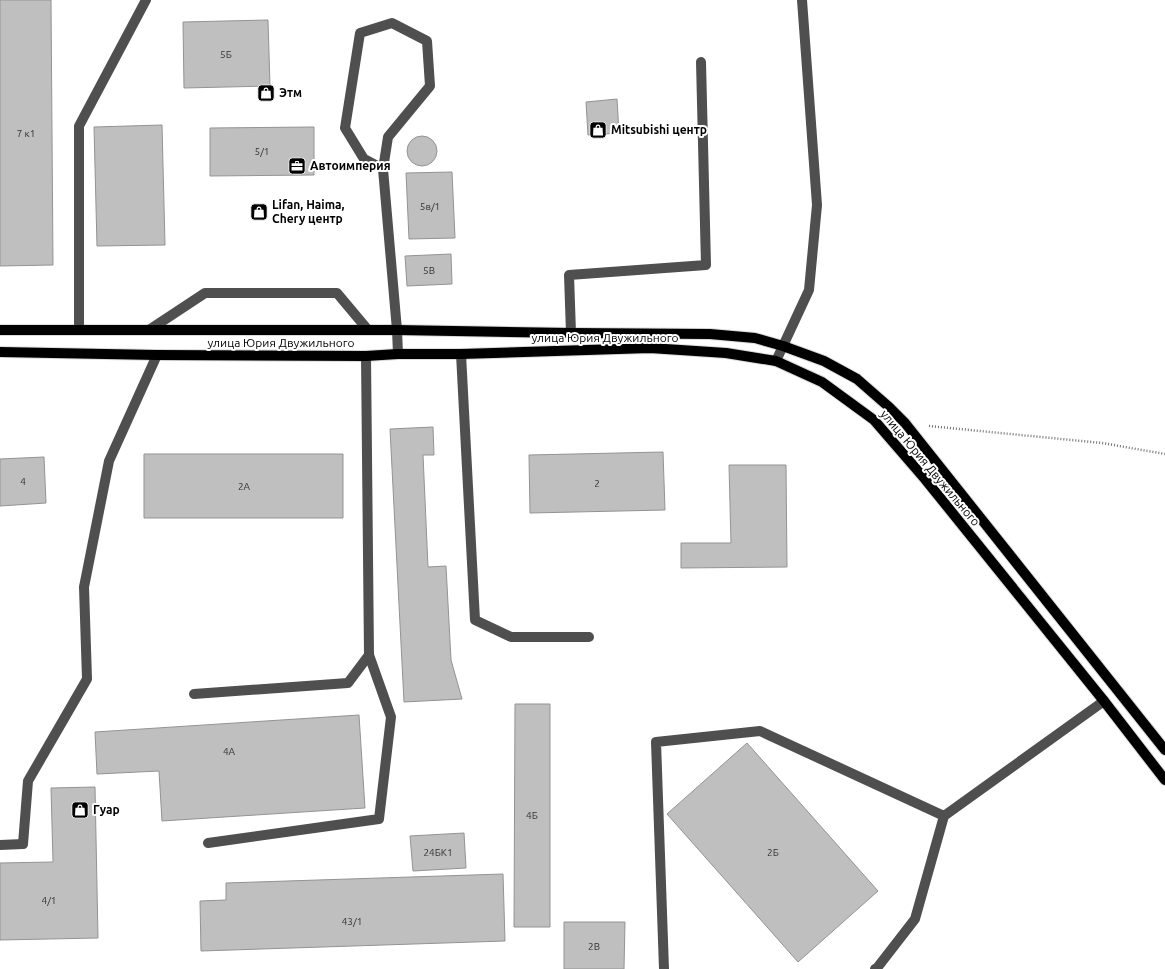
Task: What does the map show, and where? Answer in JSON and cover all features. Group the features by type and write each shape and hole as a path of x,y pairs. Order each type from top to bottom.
{"main road":[{"name":"улица Юрия Двужильного","path":"0,330 398,330 710,334 755,338 783,346 824,361 857,379 905,423 1165,750"},
{"name":"улица Юрия Двужильного","path":"0,352 157,355 366,356 650,348 726,353 776,361 822,382 874,420 925,479 1104,701 1165,780"}],"lane":[{"path":"79,330 79,126 146,0"},
{"path":"776,361 809,290 817,205 802,0"},
{"path":"383,169 364,159 345,128 360,33 392,23 427,41 430,86 388,137 383,169 398,330 398,354"},
{"path":"571,333 569,275 706,265 701,62"},
{"path":"149,330 205,293 337,293 368,330"},
{"path":"461,354 475,620 511,637 589,637"},
{"path":"0,845 23,844 28,781 87,679 84,587 109,461 157,355"},
{"path":"208,843 379,819 391,717 369,655 366,356"},
{"path":"194,694 348,683 369,655"},
{"path":"875,969 916,918 944,816 1104,701"},
{"path":"664,969 656,742 760,731 944,816"}],"path":[{"path":"905,423 1102,443 1165,454"}],"building":[{"path":"0,0 51,0 53,265 0,266"},
{"path":"268,20 270,86 184,88 183,22"},
{"path":"617,99 619,133 588,135 586,102"},
{"path":"162,125 165,245 97,246 94,127"},
{"path":"314,127 314,175 210,176 210,128"},
{"path":"422,136 433,140 437,151 433,162 422,166 411,162 407,151 411,140"},
{"path":"452,172 455,238 409,239 406,173"},
{"path":"451,254 452,284 407,286 405,256"},
{"path":"433,427 434,455 423,455 428,567 446,566 451,660 462,699 404,702 390,429"},
{"path":"663,452 665,510 530,513 529,455"},
{"path":"144,454 343,454 343,518 144,518"},
{"path":"44,457 46,503 0,506 0,459"},
{"path":"729,465 786,465 787,567 681,568 681,543 731,543"},
{"path":"515,704 550,704 550,927 514,927"},
{"path":"359,715 365,808 162,821 159,771 97,774 95,732"},
{"path":"747,743 878,891 798,962 667,814"},
{"path":"95,787 98,938 0,940 0,863 53,862 51,788"},
{"path":"464,833 466,868 413,871 410,836"},
{"path":"503,874 505,941 201,951 200,901 226,900 226,883"},
{"path":"564,922 625,922 624,969 564,969"}],"place":[{"name":"Этм","path":"266,93"},
{"name":"Mitsubishi центр","path":"598,130"},
{"name":"Автоимперия","path":"297,166"},
{"name":"Lifan, Haima, Chery центр","path":"259,212"},
{"name":"Гуар","path":"80,810"}]}
